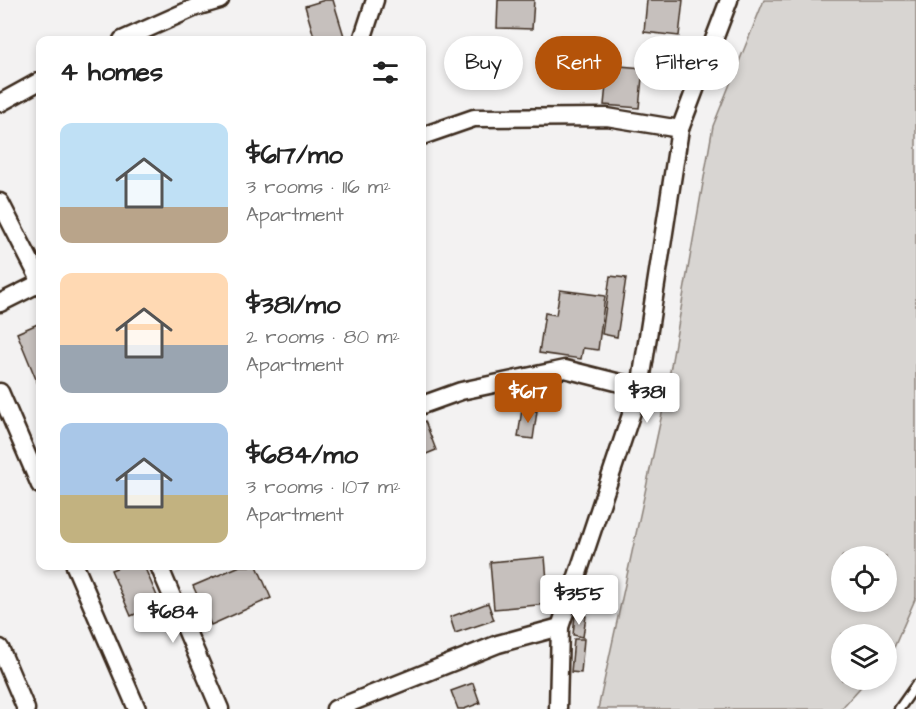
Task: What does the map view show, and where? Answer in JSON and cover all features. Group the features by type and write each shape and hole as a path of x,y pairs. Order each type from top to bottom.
{"street":[{"path":"131,36 196,7 220,0"},
{"path":"363,36 375,0"},
{"path":"558,709 560,627 640,388 680,129 729,0"},
{"path":"0,103 36,83"},
{"path":"426,135 474,118 607,117 680,129"},
{"path":"0,202 36,273"},
{"path":"0,303 36,283"},
{"path":"426,404 461,391 565,369 640,388"},
{"path":"0,392 36,476"},
{"path":"77,570 137,709"},
{"path":"161,570 220,709"},
{"path":"335,709 498,644 560,627"},
{"path":"0,648 26,709"}],"lane":[{"path":"899,709 916,685"}],"shaded area":[{"path":"764,0 916,0 916,597 897,641 897,624 831,624 831,690 858,690 841,709 598,709 665,400 713,126 728,90 739,90 739,62"}],"building":[{"path":"333,0 344,36 314,36 305,6"},
{"path":"498,0 534,0 532,29 497,28"},
{"path":"647,0 683,0 679,36 644,32"},
{"path":"622,66 634,67 634,90 641,90 639,108 604,105 606,90 622,90"},
{"path":"610,276 626,278 617,337 602,334"},
{"path":"560,290 605,296 598,350 583,348 581,359 539,353 545,313 556,315"},
{"path":"36,325 36,379 17,333"},
{"path":"522,409 537,411 533,439 518,437"},
{"path":"426,424 436,450 426,454"},
{"path":"545,557 549,604 494,609 490,562"},
{"path":"111,570 146,570 160,603 131,616"},
{"path":"231,570 259,570 271,598 211,625 193,586"},
{"path":"488,603 494,620 455,633 450,617"},
{"path":"575,615 586,616 583,637 573,635"},
{"path":"574,639 584,639 581,673 571,672"},
{"path":"473,683 480,703 458,709 451,691"}]}
